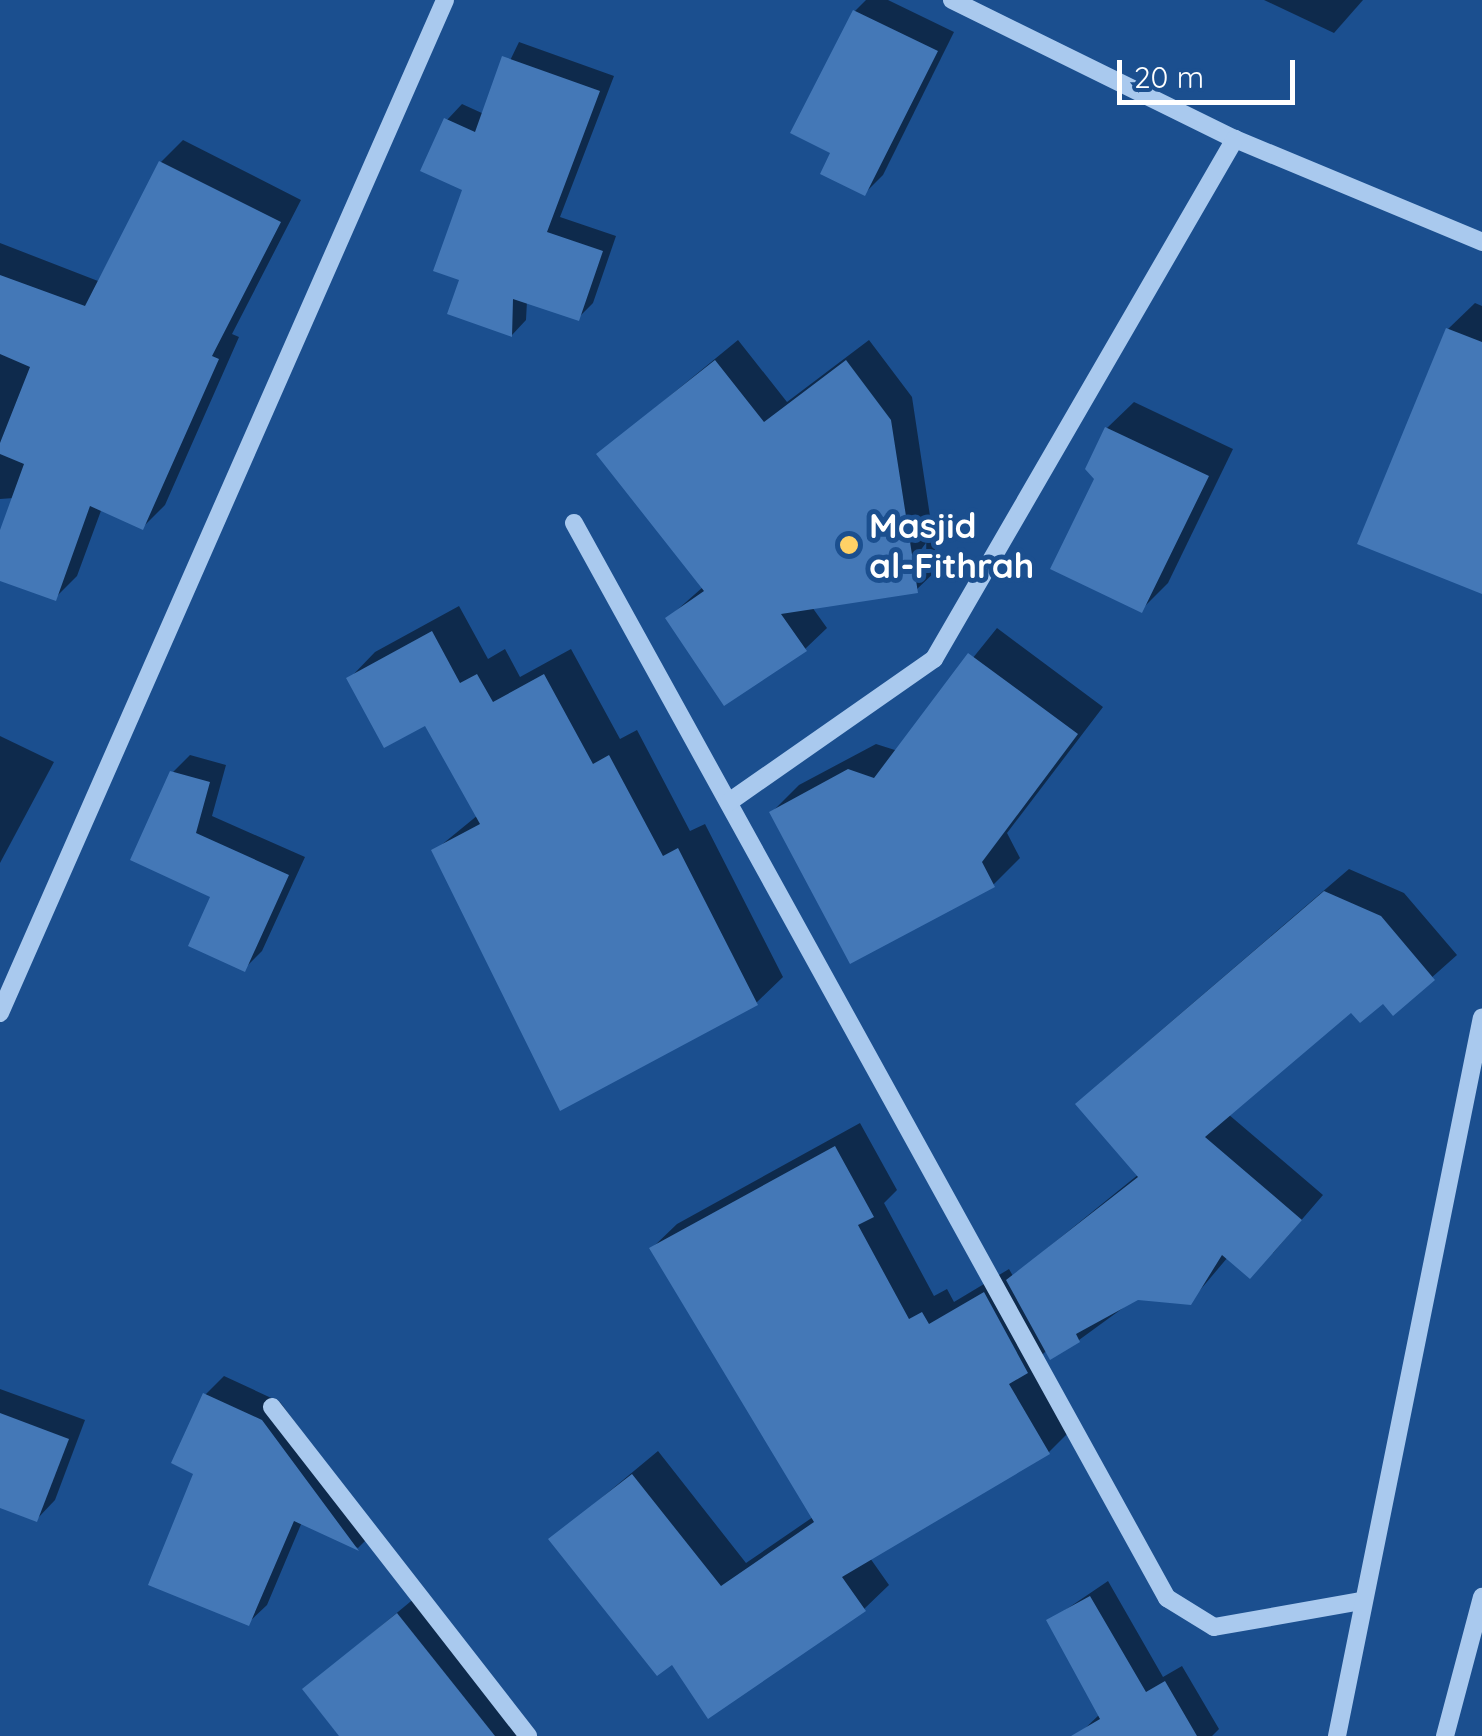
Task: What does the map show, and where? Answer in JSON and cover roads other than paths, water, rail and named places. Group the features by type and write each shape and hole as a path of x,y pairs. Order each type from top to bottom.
{"street":[{"path":"0,1013 445,0"},
{"path":"952,0 1235,139 1482,242"},
{"path":"729,802 934,659 1235,139"},
{"path":"574,523 1167,1598 1214,1626 1362,1602"},
{"path":"1336,1736 1482,1017"},
{"path":"272,1408 528,1736"},
{"path":"1445,1736 1482,1596"}],"place":[{"name":"Masjid al-Fithrah","path":"849,545"}]}
